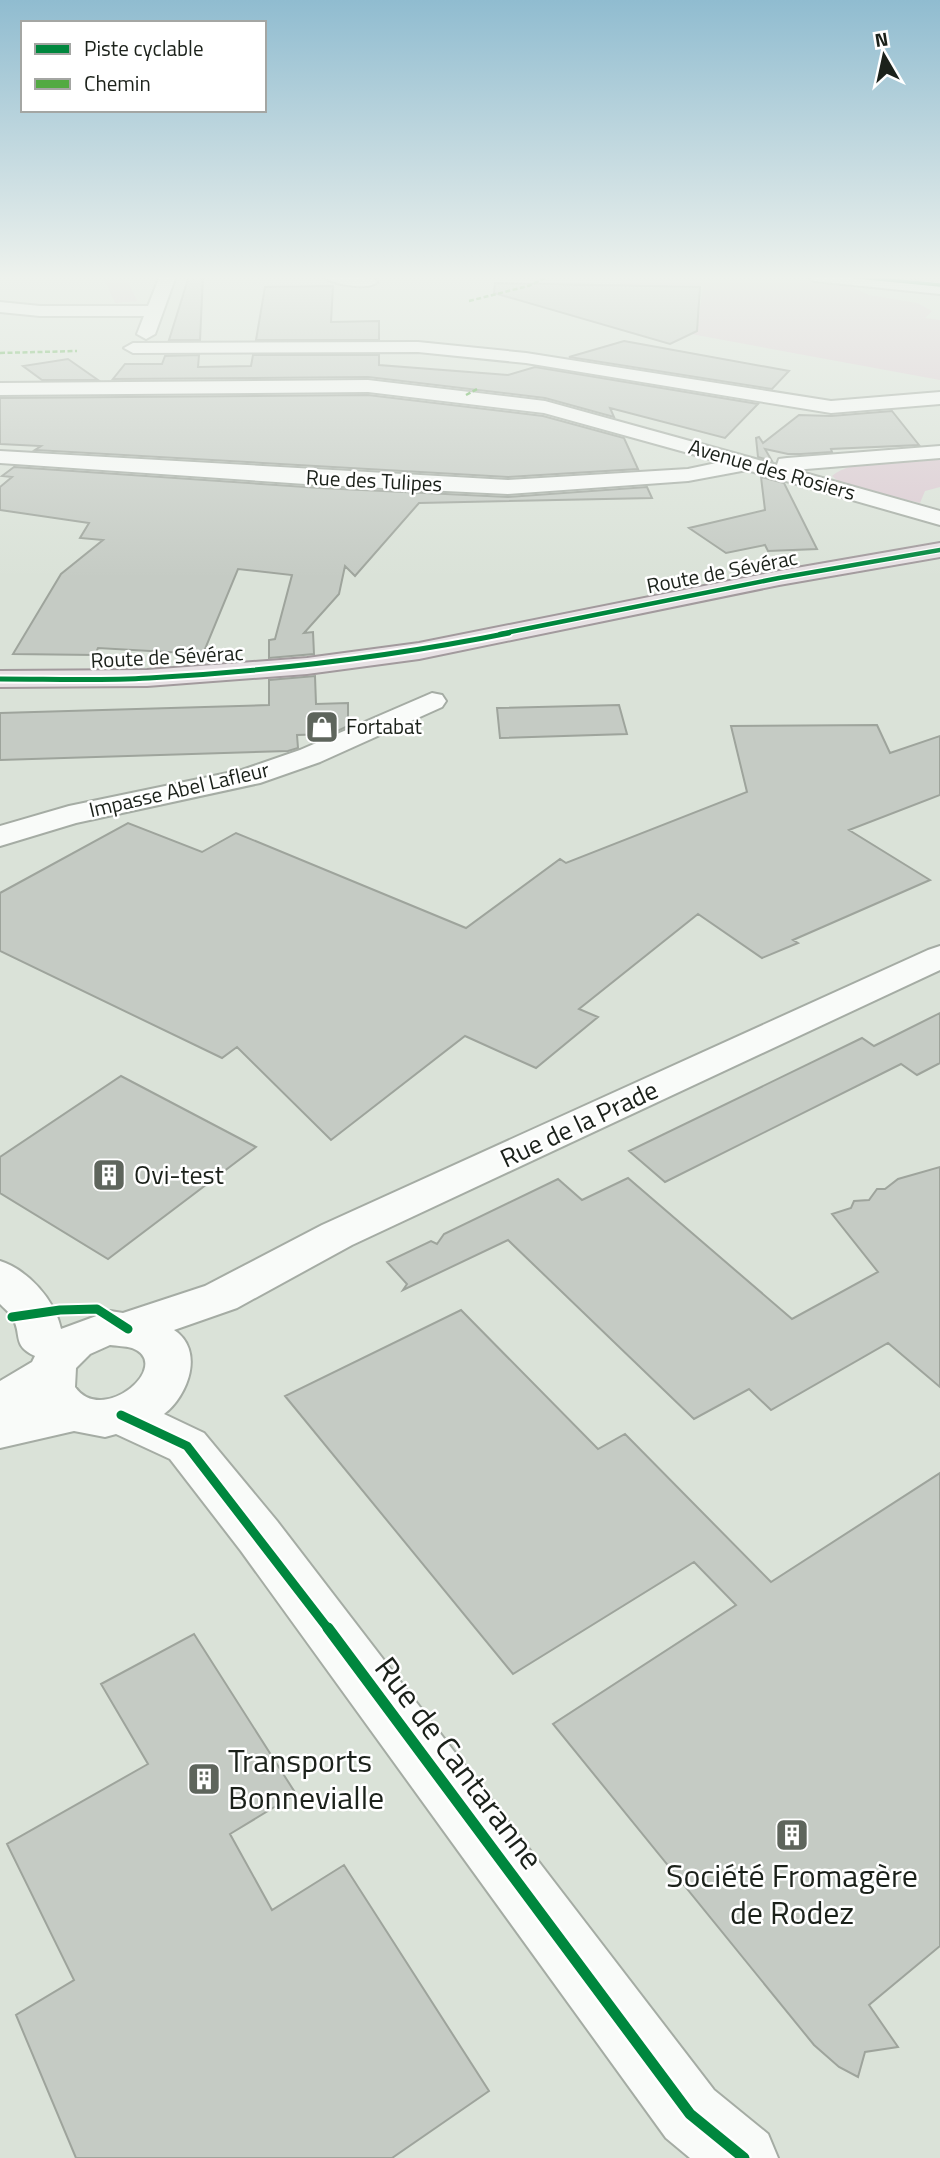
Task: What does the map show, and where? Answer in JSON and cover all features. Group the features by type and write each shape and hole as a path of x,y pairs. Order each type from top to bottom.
{"main road":[{"name":"Route de Sévérac","path":"0,679 148,678 307,666 419,651 444,651 504,640 512,634 779,578 932,551"}],"street":[{"path":"101,388 100,384 106,377"},
{"path":"649,377 831,407 938,397"},
{"name":"Avenue des Rosiers","path":"0,389 354,386 444,393 545,407 940,518"},
{"path":"831,407 863,460"},
{"path":"752,464 863,460 940,452"},
{"name":"Rue des Tulipes","path":"0,457 508,487 688,475 752,464"},
{"path":"802,478 863,460"},
{"path":"908,510 918,543 932,551"},
{"name":"Impasse Abel Lafleur","path":"0,836 69,815 249,777 310,756 432,701"},
{"name":"Rue de la Prade","path":"128,1329 222,1297 337,1235 940,957"},
{"path":"0,1277 35,1313 40,1339 62,1379 88,1417 121,1415 152,1399 166,1374 166,1349 156,1339 128,1329 93,1332 62,1379 0,1429"},
{"name":"Rue de la Prade","path":"166,1374 222,1297"},
{"name":"Rue de Cantaranne","path":"166,1374 180,1441"},
{"path":"0,1404 62,1379"},
{"name":"Rue de Cantaranne","path":"121,1415 187,1446 259,1536 690,2114 744,2158"}],"shaded area":[{"path":"940,457 940,487 925,491 920,503 843,485 832,476 842,470 868,463"}],"building":[{"path":"38,377 93,377 98,380 42,380"},
{"path":"115,377 594,377 758,404 725,438 610,408 614,417 545,398 368,377 113,379"},
{"path":"694,377 784,377 772,389"},
{"path":"368,395 543,416 624,438 638,469 508,477 35,450 41,446 0,444 0,398"},
{"path":"892,411 919,445 831,449 832,452 801,454 765,449 772,461 758,457 756,438 759,437 763,443 799,415 831,416"},
{"path":"14,467 320,488 508,497 647,487 652,498 419,503 355,576 345,566 339,594 304,633 313,632 314,654 269,658 269,640 275,639 292,575 238,569 203,654 98,648 95,655 13,654 61,574 103,540 80,538 89,523 0,510 0,487 12,477 2,476"},
{"path":"761,477 784,483 817,549 768,551 765,545 726,553 689,528 765,510"},
{"path":"315,676 316,704 348,703 348,726 331,734 297,735 298,748 288,751 0,760 0,713 269,705 269,680"},
{"path":"619,705 627,734 500,738 497,708"},
{"path":"877,725 890,753 940,736 940,795 849,830 930,880 793,940 798,943 762,958 698,914 579,1009 598,1017 536,1068 465,1036 331,1140 237,1047 222,1058 0,951 0,893 128,823 202,852 236,833 466,928 560,859 566,863 747,792 731,726"},
{"path":"940,1013 940,1063 917,1075 901,1064 665,1182 629,1151 862,1038 874,1046"},
{"name":"Ovi-test","path":"121,1076 256,1147 108,1259 0,1193 0,1157"},
{"path":"940,1167 940,1387 888,1343 771,1410 749,1389 694,1419 508,1240 403,1290 407,1284 387,1262 431,1241 437,1244 444,1234 558,1179 582,1200 628,1178 792,1319 878,1272 832,1214 851,1208 854,1201 869,1200 877,1189 885,1189 898,1179"},
{"name":"Société Fromagère de Rodez","path":"461,1310 598,1449 625,1434 771,1582 940,1473 940,1946 869,2005 898,2047 865,2052 858,2077 839,2067 814,2045 553,1724 736,1605 694,1562 513,1674 285,1396"},
{"path":"194,1634 296,1794 230,1834 272,1910 344,1865 489,2091 392,2158 76,2158 16,2015 74,1980 7,1844 148,1764 101,1684"}],"marked path":[{"path":"466,395 479,388"}],"cycle path":[{"path":"0,679 147,678 307,666 419,651 779,578 940,550"},
{"path":"12,1317 60,1310 97,1309 128,1329"},
{"path":"121,1415 187,1446 259,1536 690,2114 744,2158"}],"place":[{"name":"Fortabat","path":"322,727"},
{"name":"Ovi-test","path":"109,1175"},
{"name":"Transports Bonnevialle","path":"204,1779"},
{"name":"Société Fromagère de Rodez","path":"792,1835"}]}
